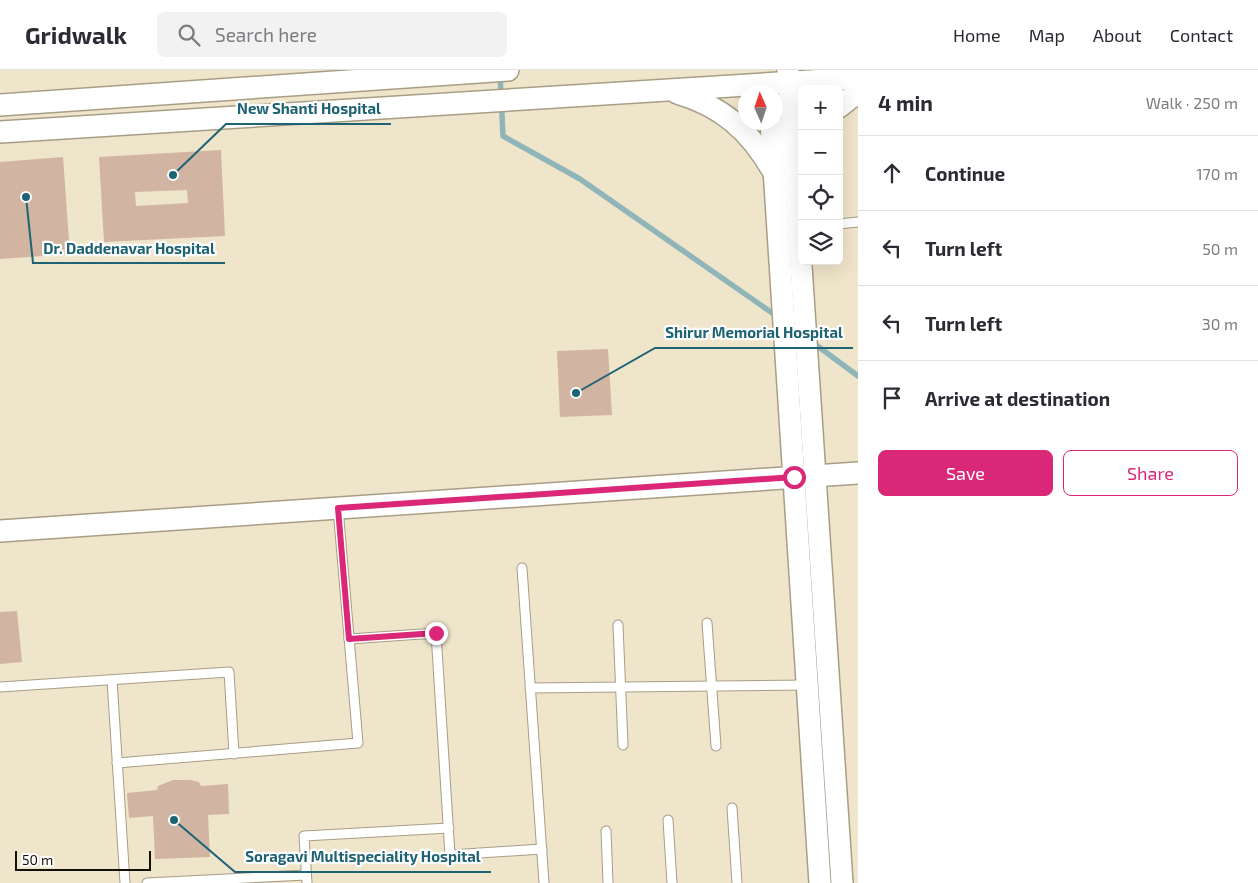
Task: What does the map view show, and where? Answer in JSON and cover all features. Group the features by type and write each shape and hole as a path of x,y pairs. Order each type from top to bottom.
{"street":[{"path":"0,105 508,70"},
{"path":"0,132 667,90 776,80 858,78"},
{"path":"776,80 799,220"},
{"path":"667,90 693,97 720,110 747,133 763,153 790,170"},
{"path":"843,104 858,92"},
{"path":"774,130 790,170 782,300 785,347 804,476 842,883"},
{"path":"802,265 807,360 804,476 808,685 817,883"},
{"path":"0,530 858,473"}],"lane":[{"path":"843,224 858,222"},
{"path":"117,763 358,744 338,508"},
{"path":"522,568 544,883"},
{"path":"707,623 716,746"},
{"path":"618,625 623,745"},
{"path":"349,639 436,633 450,855 542,849"},
{"path":"0,686 229,672 234,754"},
{"path":"112,680 125,883"},
{"path":"530,688 808,685"},
{"path":"732,808 737,883"},
{"path":"668,820 672,883"},
{"path":"147,883 306,879 304,836 449,828"},
{"path":"606,831 608,883"}],"building":[{"path":"221,150 225,236 104,242 99,157","holes":["187,190 188,203 136,206 135,192"]},
{"path":"63,157 70,254 0,259 0,162"},
{"path":"608,349 612,415 560,417 557,351"},
{"path":"17,611 22,662 0,664 0,612"},
{"path":"173,780 191,780 199,782 201,786 228,784 229,814 208,815 210,857 155,859 153,816 129,818 127,793 157,790 158,786"}],"waterway":[{"path":"500,74 503,136 580,179 778,317"},
{"path":"812,342 858,376"}],"place":[{"name":"New Shanti Hospital","path":"173,175"},
{"name":"Dr. Daddenavar Hospital","path":"26,197"},
{"name":"Shirur Memorial Hospital","path":"576,393"},
{"name":"Soragavi Multispeciality Hospital","path":"174,820"}],"route":[{"path":"436,633 349,639 338,508 794,477"}]}
